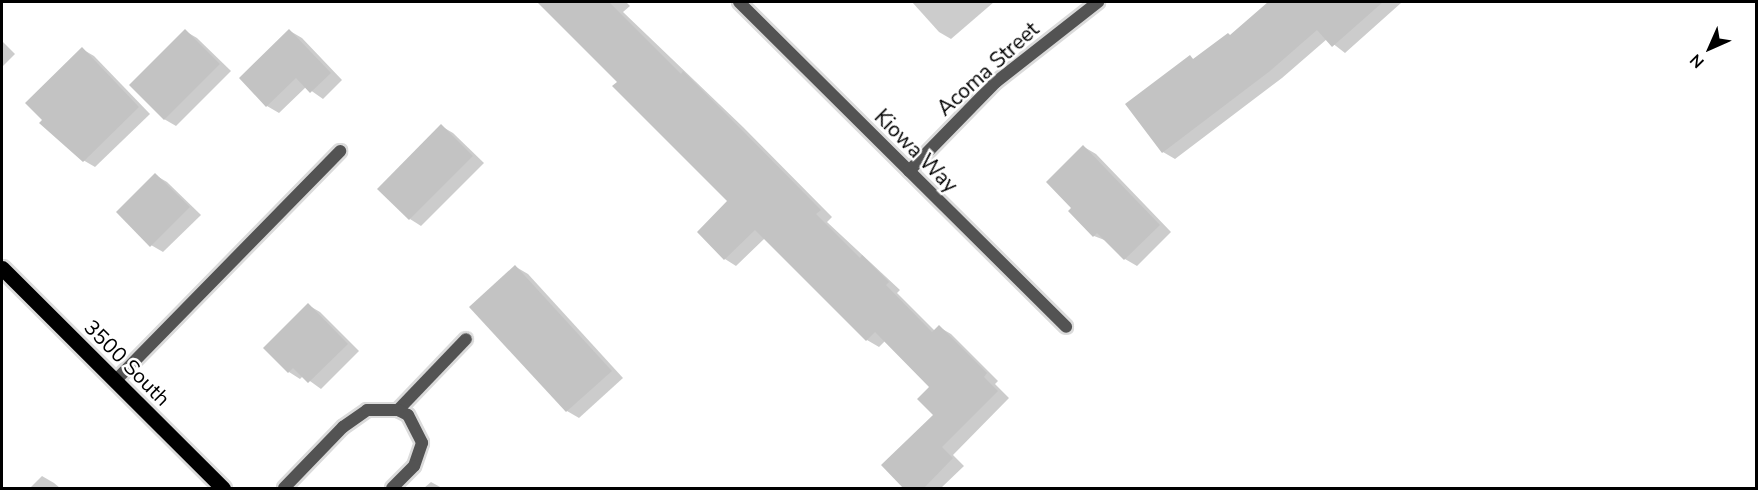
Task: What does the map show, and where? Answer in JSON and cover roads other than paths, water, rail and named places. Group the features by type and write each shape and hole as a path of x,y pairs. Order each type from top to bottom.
{"main road":[{"name":"3500 South","path":"2,268 222,489"}],"street":[{"name":"Kiowa Way","path":"739,2 1066,327"},
{"name":"Acoma Street","path":"909,171 996,82 1098,2"},
{"path":"115,381 340,151"},
{"path":"398,410 466,339"},
{"path":"284,489 351,421 367,410 398,410 408,415 422,443 414,466 392,489"}]}
